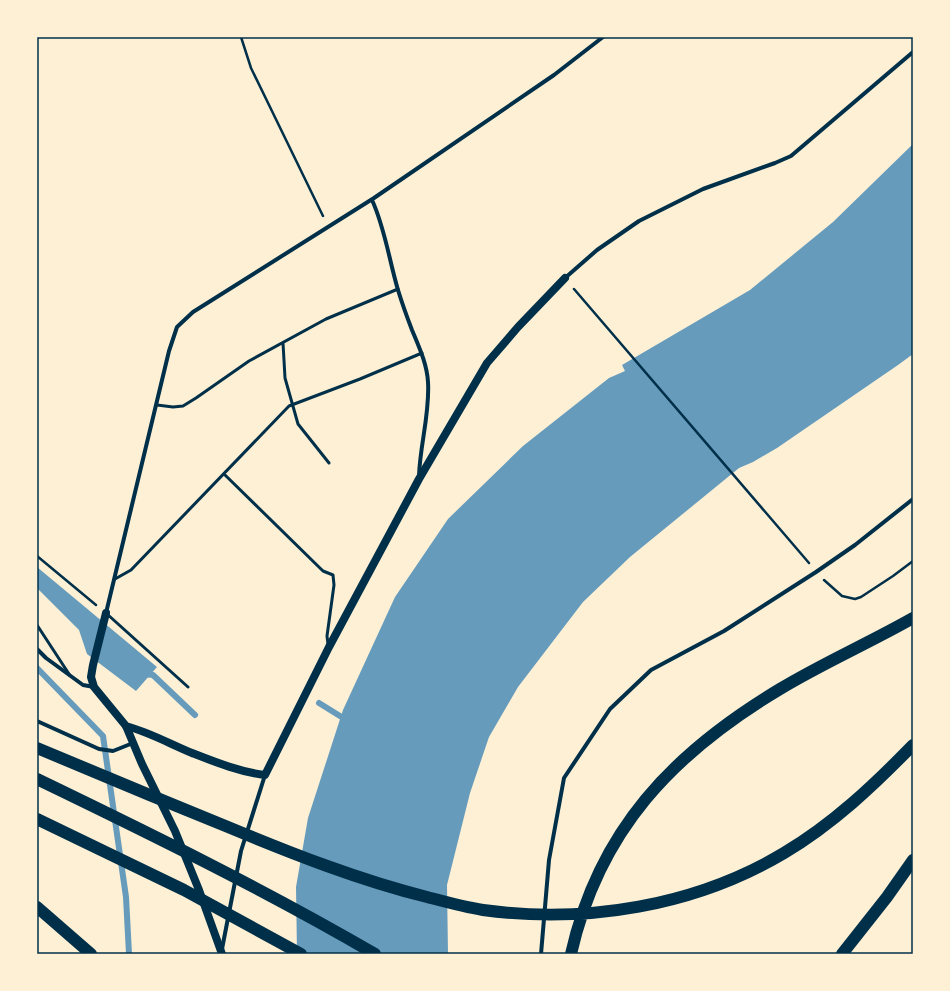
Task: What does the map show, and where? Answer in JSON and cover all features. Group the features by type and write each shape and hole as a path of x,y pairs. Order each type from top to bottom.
{"highway":[{"path":"571,954 585,903 615,840 638,807 664,778 691,752 718,730 749,708 815,669 913,618"},
{"path":"37,748 270,845 370,882 413,894 482,910 522,914 558,915 625,909 664,901 725,882 756,868 785,853 818,830 852,803 913,745"},
{"path":"37,779 196,857 330,928 375,954"},
{"path":"37,819 184,890 301,954"},
{"path":"842,954 887,897 913,860"},
{"path":"37,907 91,954"}],"main road":[{"path":"126,726 140,730 193,753 247,772 265,775 329,647 419,480 488,363 518,327 565,278"},
{"path":"105,616 91,677 94,687 126,726 134,742 175,831 199,890 222,954"}],"street":[{"path":"105,616 169,351 177,327 193,312 372,200 554,75 603,37"},
{"path":"565,278 597,250 639,221 703,189 791,156 913,52"},
{"path":"372,200 383,229 398,289 411,329 422,353 428,381 419,480"},
{"path":"541,954 550,860 564,778 610,709 651,670 724,631 816,572 856,545 913,499"},
{"path":"37,649 46,658 83,685 94,687"},
{"path":"37,721 98,749 113,751 134,742"},
{"path":"222,954 241,851 265,775"}],"lane":[{"path":"156,405 173,407 183,406 249,361 283,342 326,319 398,289"},
{"path":"283,342 286,378 298,424 328,463"},
{"path":"115,579 131,570 289,406 360,380 422,353"},
{"path":"224,474 323,571 333,576 334,585 327,636 329,647"},
{"path":"105,616 188,687"},
{"path":"37,625 70,676"}],"path":[{"path":"241,37 251,68 328,227"},
{"path":"571,285 800,554 816,572 842,596 855,599 867,594 913,561"},
{"path":"37,556 105,616"}],"water":[{"path":"913,144 913,354 777,448 753,462 739,468 630,557 583,602 518,687 489,737 470,793 447,885 448,954 297,954 296,887 308,818 343,710 395,597 448,519 523,446 609,378 625,371 622,365 750,290 833,222"},
{"path":"37,567 157,667 136,691 87,654 79,630 37,588"}],"waterway":[{"path":"37,668 103,736 126,897 129,954"},
{"path":"143,674 153,675 195,715"},
{"path":"319,703 348,721"}]}
